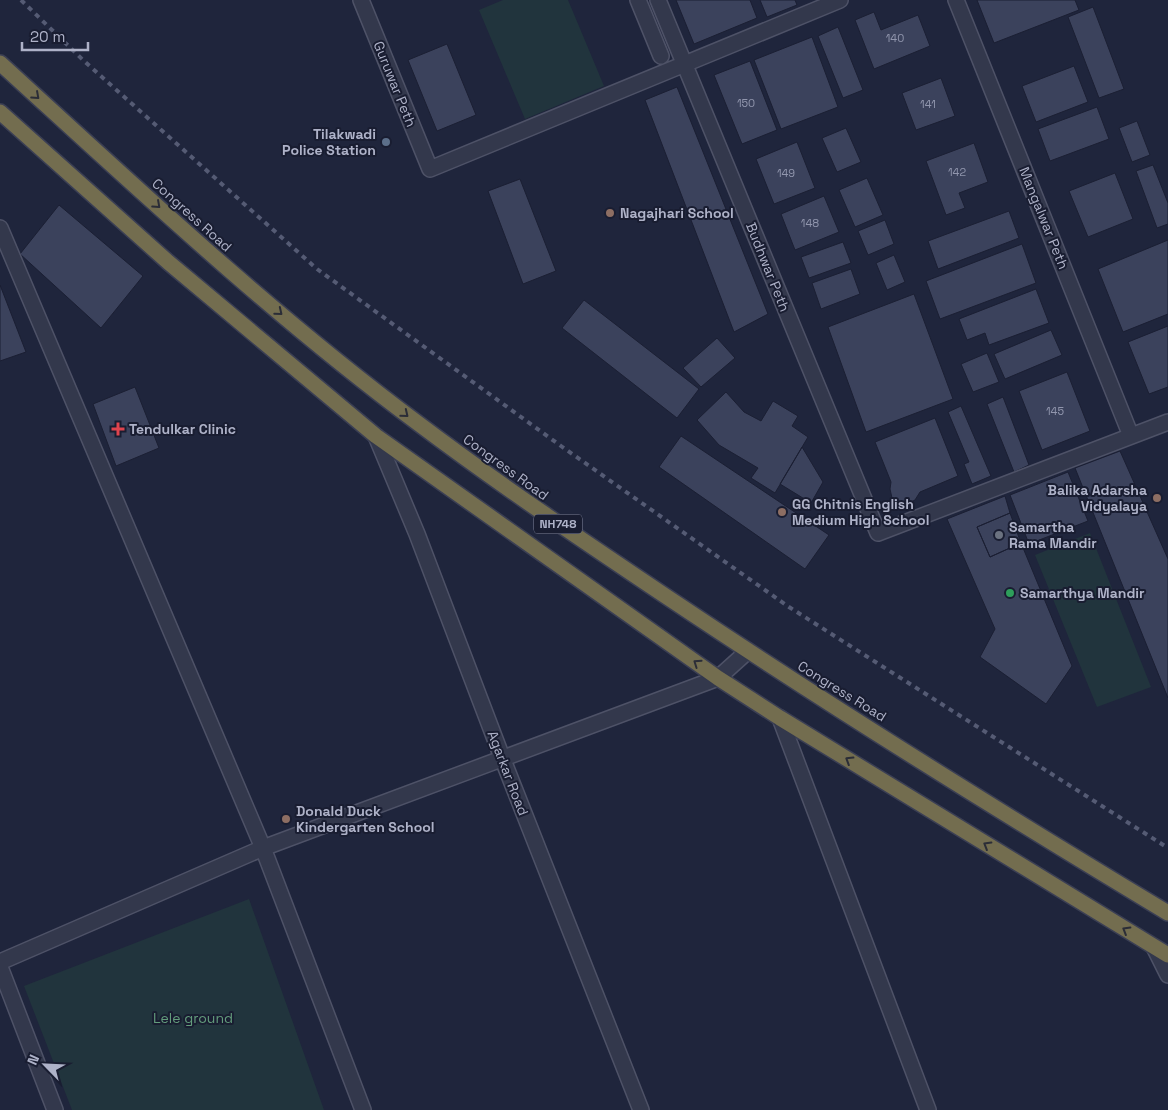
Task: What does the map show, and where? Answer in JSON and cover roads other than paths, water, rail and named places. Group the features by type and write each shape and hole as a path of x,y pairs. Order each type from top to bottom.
{"highway":[{"name":"Congress Road","path":"0,63 251,289 416,423 544,515 748,651 976,796 1168,913"},
{"name":"NH748","path":"0,112 181,273 376,436 718,678 780,718 1168,955"}],"street":[{"name":"Guruwar Peth","path":"361,0 430,169 684,64"},
{"path":"638,0 661,56"},
{"name":"Budhwar Peth","path":"658,0 878,533 1131,436"},
{"path":"684,64 840,0"},
{"name":"Mangalwar Peth","path":"956,0 1131,436"},
{"path":"0,228 263,848 364,1110"},
{"path":"1131,436 1168,422"},
{"name":"Agarkar Road","path":"376,436 417,534 503,760 641,1110"},
{"path":"0,962 263,848 503,760 718,678 748,651"},
{"path":"780,718 928,1110"},
{"path":"1154,947 1168,975"},
{"path":"0,966 55,1110"}],"railway":[{"path":"21,0 84,61 317,269 561,446 789,607 1168,848"}],"place":[{"name":"Tilakwadi Police Station","path":"386,142"},
{"name":"Nagajhari School","path":"610,213"},
{"name":"Tendulkar Clinic","path":"118,429"},
{"name":"Balika Adarsha Vidyalaya","path":"1157,498"},
{"name":"GG Chitnis English Medium High School","path":"782,512"},
{"name":"Samartha Rama Mandir","path":"999,535"},
{"name":"Samarthya Mandir","path":"1010,593"},
{"name":"Donald Duck Kindergarten School","path":"286,819"}],"park label":[{"name":"Lele ground","path":"193,1018"}]}
